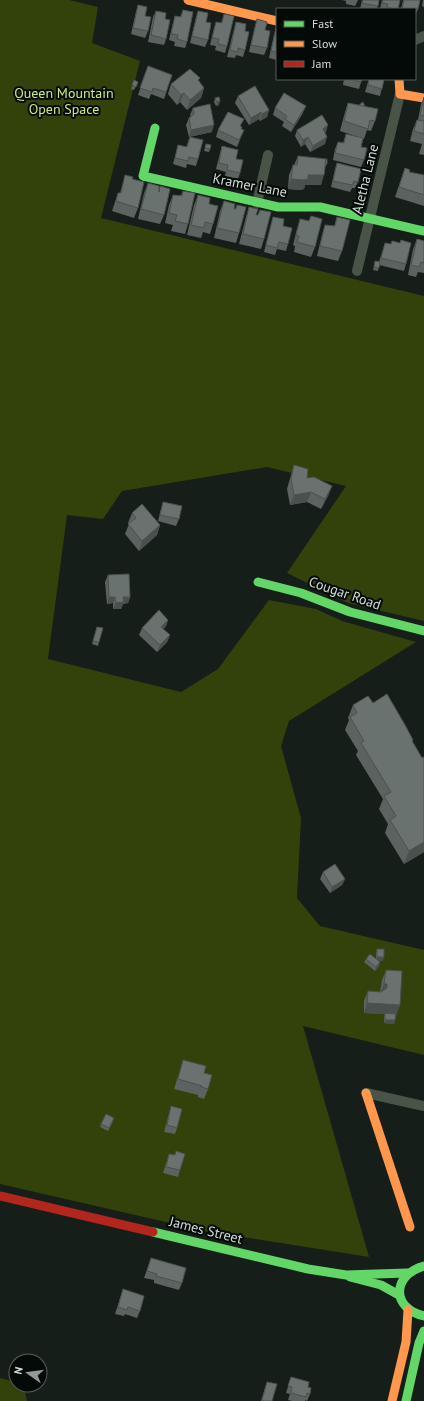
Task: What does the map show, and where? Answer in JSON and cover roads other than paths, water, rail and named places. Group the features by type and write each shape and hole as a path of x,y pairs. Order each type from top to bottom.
{"street":[{"path":"188,0 276,21"},
{"path":"399,80 400,94 424,98"},
{"name":"Aletha Lane","path":"357,271 400,94"},
{"name":"Kramer Lane","path":"154,128 143,176 257,203 278,207 320,207 424,231"},
{"path":"257,203 268,155"},
{"name":"Cougar Road","path":"258,582 301,592 350,612 424,631"},
{"path":"366,1093 424,1106"},
{"path":"366,1093 410,1226"},
{"name":"James Street","path":"0,1196 308,1269 346,1275 407,1273"},
{"path":"399,1295 401,1282 407,1273 422,1264"},
{"path":"346,1275 360,1282 381,1285 399,1295 408,1310 415,1315 424,1316"},
{"path":"392,1401 406,1342 408,1310"},
{"path":"406,1401 416,1362 419,1343 424,1331"}],"park label":[{"name":"Queen Mountain Open Space","path":"64,102"}]}
